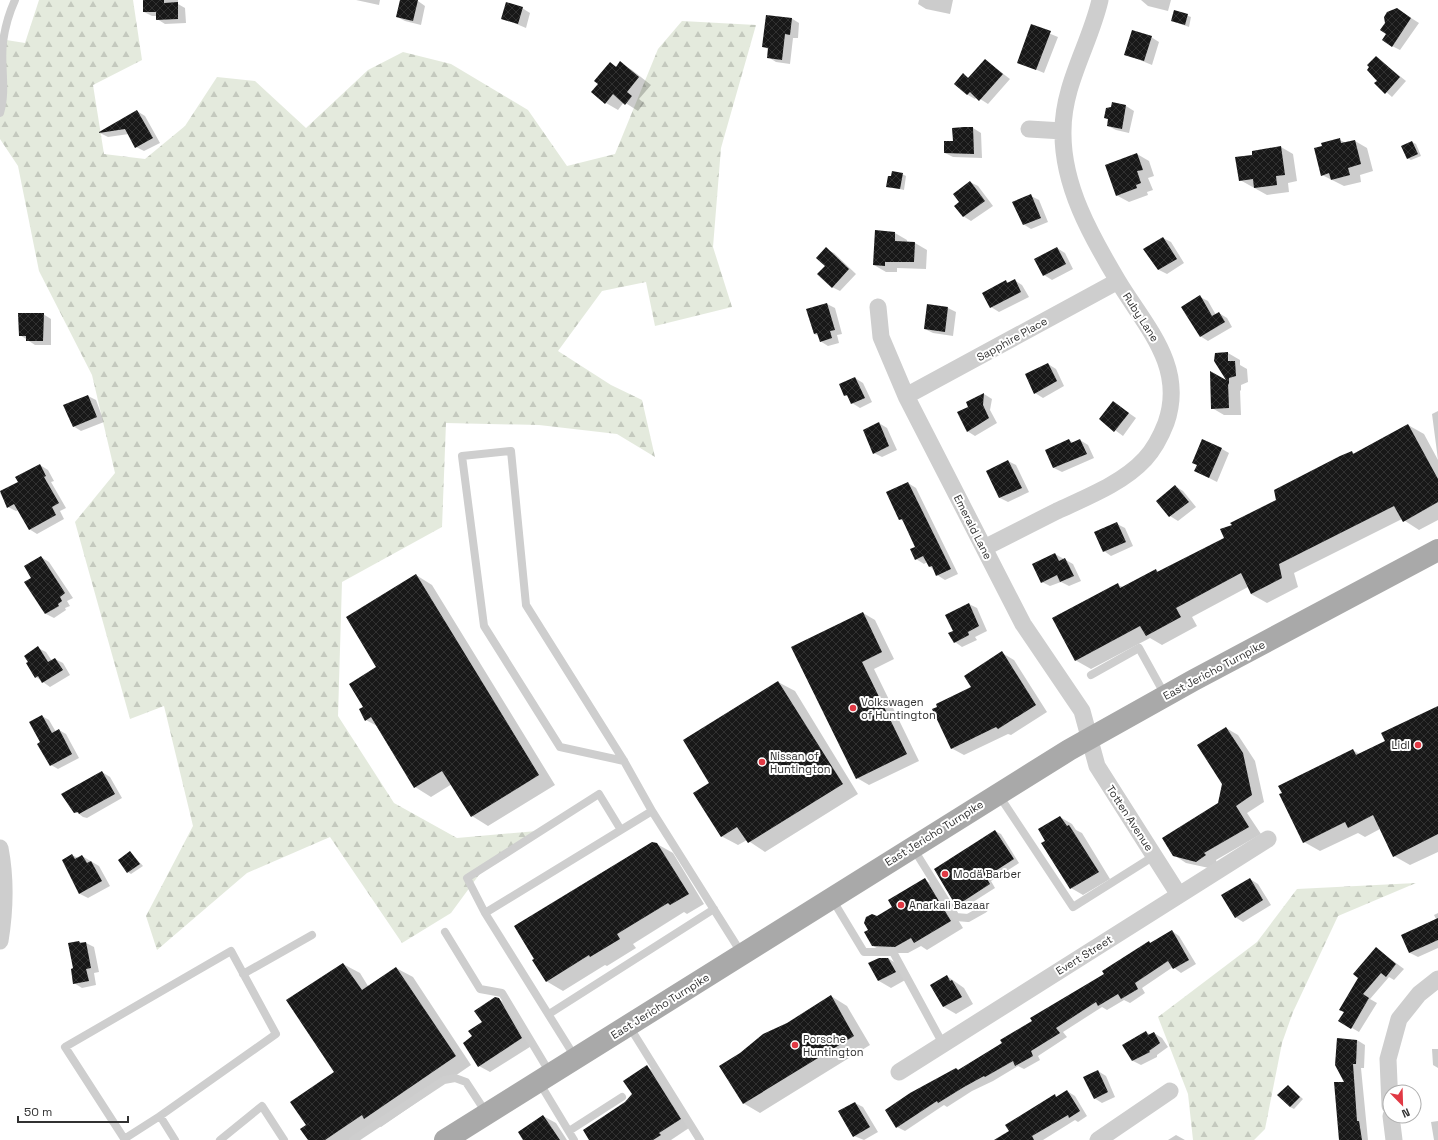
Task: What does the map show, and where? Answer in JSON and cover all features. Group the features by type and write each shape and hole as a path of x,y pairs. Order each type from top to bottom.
{"main road":[{"name":"East Jericho Turnpike","path":"445,1140 912,847 1089,738 1438,550"}],"street":[{"name":"Ruby Lane","path":"984,548 1120,479 1145,459 1161,437 1170,411 1171,378 1162,351 1148,326 1118,281 1094,239 1078,204 1067,170 1062,131 1070,86 1100,0"},
{"path":"1029,129 1062,131"},
{"name":"Sapphire Place","path":"906,396 1118,281"},
{"name":"Emerald Lane","path":"878,307 882,337 906,396 1023,624 1082,711 1089,738"},
{"name":"Totten Avenue","path":"1089,738 1097,766 1179,895"},
{"name":"Evert Street","path":"899,1072 1268,839"},
{"path":"0,848 4,871 3,919 0,941"},
{"path":"1389,1084 1388,1059 1399,1019 1419,994 1438,979"},
{"path":"1098,1140 1170,1091"},
{"path":"1392,1124 1394,1140"}],"lane":[{"path":"0,113 3,97 3,42 8,15 15,0"},
{"path":"624,761 560,747 484,626 462,456 511,451 526,605 624,761 652,811 742,954"},
{"path":"1091,675 1139,648 1166,696"},
{"path":"576,1058 485,913 467,878 599,794 621,830"},
{"path":"998,794 1073,907 1154,856"},
{"path":"485,913 652,811"},
{"path":"912,847 956,917 968,918 984,909"},
{"path":"831,898 864,952 892,952 943,1044"},
{"path":"549,1014 714,909"},
{"path":"445,932 480,989 502,993 574,1140"},
{"path":"243,974 312,934"},
{"path":"231,951 243,974 276,1034 160,1116 124,1139 65,1047 231,951"},
{"path":"629,1025 700,1140"},
{"path":"354,1140 444,1080 455,1078 466,1082 487,1114"},
{"path":"569,1131 622,1097"},
{"path":"220,1140 262,1106 284,1140"},
{"path":"160,1116 176,1140"}],"green space":[{"path":"39,0 133,0 142,60 93,85 104,154 145,159 185,126 217,77 255,81 306,128 368,70 403,52 451,64 528,110 567,166 615,154 658,49 682,21 756,25 721,148 713,247 732,307 655,326 646,282 602,291 558,351 611,385 642,400 655,457 617,434 539,425 446,423 442,527 342,582 338,716 394,803 457,838 537,831 484,868 451,913 402,943 330,837 247,873 157,950 146,916 193,826 164,706 130,719 75,522 115,473 92,375 39,271 18,166 0,139 0,39 25,43"},
{"path":"1416,883 1338,916 1293,1012 1282,1043 1265,1129 1254,1140 1193,1140 1188,1094 1158,1017 1257,942 1297,889"}],"building":[{"path":"143,0 164,0 164,3 178,2 178,19 156,20 156,12 143,12"},
{"path":"400,0 418,0 413,21 396,17"},
{"path":"506,2 523,7 518,24 501,19"},
{"path":"1397,8 1411,18 1392,47 1382,40 1386,34 1380,30 1385,23 1384,17 1387,12"},
{"path":"1174,10 1188,14 1185,25 1171,21"},
{"path":"766,15 792,18 790,35 785,34 782,60 767,58 768,48 762,47"},
{"path":"1031,24 1051,31 1036,70 1017,63"},
{"path":"1132,30 1152,36 1144,61 1124,55"},
{"path":"1376,56 1400,77 1385,94 1374,83 1377,81 1367,70 1369,67 1367,65"},
{"path":"985,59 1003,74 979,101 970,92 967,95 954,84 963,73 968,78"},
{"path":"620,61 639,77 627,92 632,96 625,105 613,94 605,104 591,92 598,84 594,81 610,62 616,67"},
{"path":"1112,102 1126,105 1122,129 1107,126 1108,119 1104,118 1106,108 1111,107"},
{"path":"137,110 153,138 135,148 125,129 99,133 99,132"},
{"path":"973,127 974,154 944,153 944,141 953,141 952,128"},
{"path":"1340,138 1341,143 1355,140 1361,164 1348,168 1350,175 1331,180 1329,173 1321,176 1314,148 1322,146 1321,143"},
{"path":"1412,141 1418,154 1407,159 1401,146"},
{"path":"1281,146 1285,175 1276,176 1277,185 1254,188 1253,179 1239,181 1235,157 1252,155 1252,151"},
{"path":"1137,153 1143,170 1137,171 1141,183 1136,185 1137,188 1116,196 1105,165"},
{"path":"892,171 903,173 900,189 886,187 888,176 891,176"},
{"path":"970,181 985,201 963,217 954,206 959,202 953,194"},
{"path":"1031,194 1041,218 1023,225 1012,202"},
{"path":"875,230 895,232 895,241 915,242 914,262 885,262 885,266 873,265"},
{"path":"1163,237 1177,259 1158,270 1143,249"},
{"path":"826,247 849,269 832,288 817,274 825,266 816,258"},
{"path":"1057,247 1066,264 1043,276 1034,259"},
{"path":"1015,279 1021,292 990,308 982,293 1006,280 1007,283"},
{"path":"1200,295 1212,316 1219,312 1225,322 1200,337 1181,307"},
{"path":"827,303 835,330 830,331 832,338 820,342 817,333 814,334 806,309"},
{"path":"927,304 948,307 945,332 924,329"},
{"path":"18,313 44,313 43,341 26,341 26,336 19,336"},
{"path":"1228,352 1228,361 1235,361 1236,376 1229,378 1229,408 1211,409 1210,371 1226,380 1214,361 1215,353"},
{"path":"1048,363 1057,381 1034,394 1025,374"},
{"path":"855,377 865,398 851,404 847,395 844,396 839,384"},
{"path":"984,393 983,405 989,418 967,432 957,412 968,407 966,402"},
{"path":"88,395 97,417 73,427 63,405"},
{"path":"1113,401 1129,413 1114,432 1099,419"},
{"path":"879,422 889,446 873,454 863,430"},
{"path":"1408,424 1438,479 1438,502 1403,522 1394,506 1279,564 1282,578 1251,594 1241,573 1176,608 1181,617 1146,636 1140,626 1075,661 1052,618 1118,583 1120,588 1156,569 1157,572 1224,538 1220,529 1232,525 1230,523 1276,500 1274,490 1340,456 1352,451 1353,454"},
{"path":"1069,439 1071,443 1080,439 1087,454 1053,468 1045,450"},
{"path":"1202,439 1222,448 1209,478 1194,471 1197,465 1192,463"},
{"path":"1008,460 1022,488 999,498 986,471"},
{"path":"40,464 46,476 44,477 59,503 52,507 56,515 29,530 14,504 7,508 0,491 18,482 15,477"},
{"path":"908,482 951,569 936,576 932,566 929,567 923,556 915,560 910,549 915,547 902,519 899,520 886,492"},
{"path":"1175,485 1189,502 1169,517 1156,501"},
{"path":"1117,522 1126,542 1103,552 1094,532"},
{"path":"1055,553 1059,561 1065,558 1074,576 1060,582 1057,575 1041,583 1032,564"},
{"path":"41,556 65,593 60,597 62,601 58,604 59,606 45,614 24,582 31,578 24,566"},
{"path":"416,574 539,775 471,817 442,771 414,788 371,717 365,721 359,709 363,707 349,684 376,667 346,617"},
{"path":"969,603 979,626 968,632 969,635 954,643 948,633 953,631 945,615"},
{"name":"Volkswagen of Huntington","path":"863,612 882,652 862,662 907,754 856,779 791,647"},
{"path":"38,646 48,662 55,658 63,670 42,683 38,676 35,678 26,663 28,662 24,656"},
{"path":"1002,651 1036,705 998,729 996,727 951,749 932,709 937,707 936,704 971,687 964,676"},
{"name":"Nissan of Huntington","path":"778,681 843,784 748,843 737,827 721,837 693,793 709,783 683,740"},
{"path":"1438,706 1438,834 1393,857 1373,815 1348,828 1345,822 1303,843 1279,794 1282,793 1278,786 1353,749 1356,755 1385,741 1381,733"},
{"path":"42,715 52,733 59,729 72,754 50,766 37,744 40,742 29,722"},
{"path":"1226,727 1243,753 1252,795 1236,806 1249,827 1204,853 1206,855 1196,862 1173,856 1162,838 1218,803 1222,784 1197,745"},
{"path":"102,771 115,794 79,814 78,812 74,813 61,794"},
{"path":"1060,816 1067,826 1069,825 1099,872 1070,889 1041,843 1045,841 1038,829"},
{"path":"995,830 1014,859 986,877 990,884 956,906 934,869"},
{"path":"652,842 657,843 689,894 670,905 668,903 617,934 620,939 590,957 589,955 546,982 532,960 534,959 514,926"},
{"path":"130,851 140,864 127,873 118,860"},
{"path":"72,854 75,859 82,855 87,863 91,861 102,881 79,894 62,860"},
{"path":"925,878 951,921 914,943 911,938 895,947 872,946 864,932 868,930 864,923 866,917 872,914 877,916 892,907 888,900"},
{"path":"1250,878 1263,900 1235,918 1221,895"},
{"path":"1438,918 1438,940 1409,953 1401,935"},
{"path":"1172,930 1189,960 1173,969 1168,961 1135,983 1138,989 1121,999 1118,994 1098,1006 1096,1002 1056,1028 1060,1033 1031,1051 1033,1056 1015,1066 1013,1061 985,1077 984,1076 938,1103 937,1101 896,1128 885,1110 910,1093 956,1068 958,1070 1002,1043 1000,1040 1032,1021 1030,1018 1104,974 1102,971 1149,941 1150,943"},
{"path":"79,941 80,943 86,942 91,968 86,969 89,981 73,984 71,969 73,968 68,943"},
{"path":"1376,947 1396,964 1386,977 1381,973 1363,994 1369,998 1351,1029 1338,1021 1344,1012 1339,1010 1358,978 1353,974"},
{"path":"879,958 888,958 896,972 878,981 868,963"},
{"path":"343,963 362,990 396,967 456,1056 364,1119 362,1115 325,1140 308,1140 300,1129 306,1125 290,1102 334,1072 286,1000"},
{"path":"947,975 950,981 952,980 962,997 943,1007 930,985"},
{"name":"Porsche Huntington","path":"831,995 854,1036 743,1104 719,1066 740,1053 763,1034 787,1023"},
{"path":"495,997 499,998 522,1038 478,1067 463,1043 472,1036 468,1031 482,1022 474,1011"},
{"path":"1146,1031 1148,1035 1154,1032 1160,1043 1149,1051 1150,1052 1132,1061 1122,1045"},
{"path":"1337,1038 1357,1040 1356,1064 1353,1064 1357,1121 1359,1121 1362,1140 1339,1140 1334,1082 1344,1082 1335,1065"},
{"path":"647,1065 681,1119 659,1133 661,1135 653,1140 589,1140 583,1130 625,1102 632,1094 623,1081"},
{"path":"1098,1070 1108,1092 1094,1099 1083,1077"},
{"path":"1288,1085 1300,1097 1290,1107 1277,1095"},
{"path":"1067,1090 1080,1111 1069,1118 1068,1115 1032,1136 1034,1140 994,1140 1009,1131 1005,1125 1055,1094 1056,1097"},
{"path":"855,1102 870,1127 853,1137 838,1111"},
{"path":"543,1115 560,1140 523,1140 518,1132"}],"place":[{"name":"Volkswagen of Huntington","path":"853,708"},
{"name":"Lidl","path":"1418,745"},
{"name":"Nissan of Huntington","path":"762,762"},
{"name":"Modä Barber","path":"945,874"},
{"name":"Anarkali Bazaar","path":"901,905"},
{"name":"Porsche Huntington","path":"795,1045"}]}
